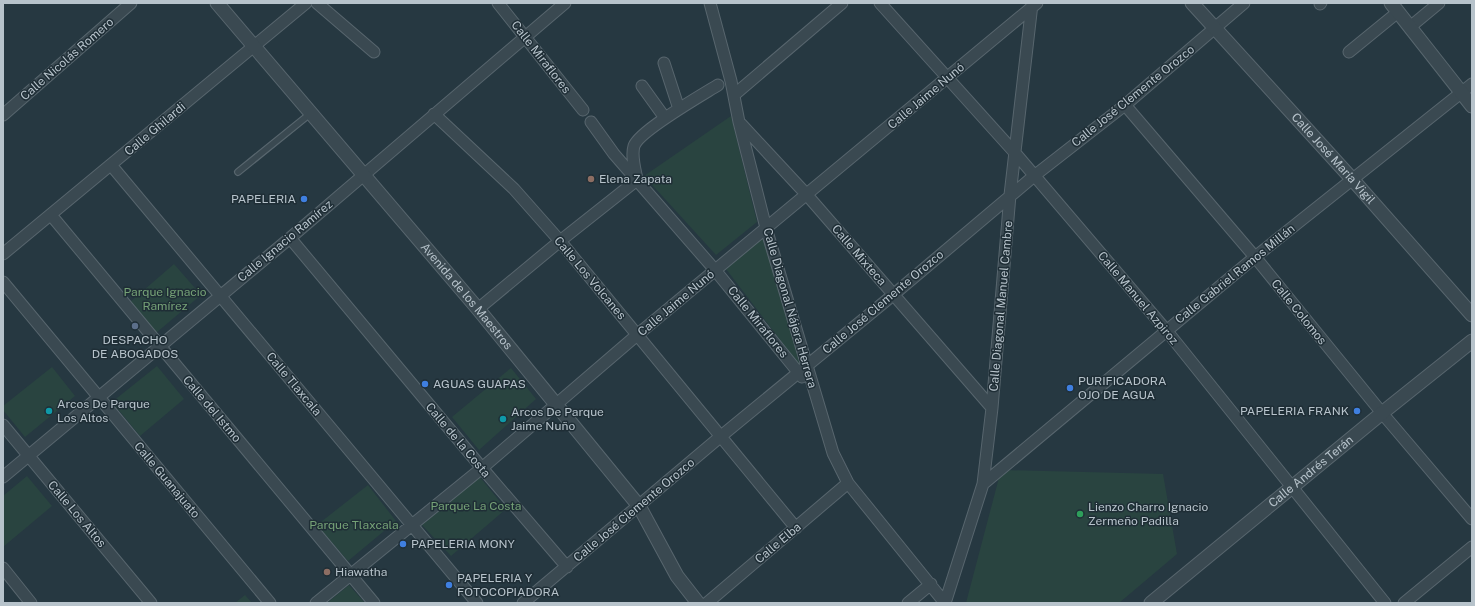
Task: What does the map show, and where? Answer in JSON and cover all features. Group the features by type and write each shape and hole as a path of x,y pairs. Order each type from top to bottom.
{"street":[{"name":"Calle Nicolás Romero","path":"3,115 131,3"},
{"name":"Avenida de los Maestros","path":"217,3 478,309 640,506 677,576 698,603"},
{"name":"Calle Ghilardi","path":"3,254 306,3"},
{"path":"317,3 374,52"},
{"name":"Calle Miraflores","path":"498,3 583,110"},
{"name":"Calle Ignacio Ramírez","path":"3,477 290,238 565,3"},
{"name":"Calle Diagonal Nájera Herrera","path":"710,3 766,228 833,453 848,483 945,603"},
{"path":"734,95 842,3"},
{"name":"Calle Manuel Azpiroz","path":"880,3 1016,154 1166,330 1385,603"},
{"name":"Calle José María Vigil","path":"1192,3 1353,180 1472,315"},
{"name":"Calle José Clemente Orozco","path":"523,603 798,372 893,295 1010,195 1125,105 1244,3"},
{"path":"1410,27 1439,3"},
{"name":"Calle Jaime Nunó","path":"316,603 482,468 637,335 1034,5"},
{"name":"Calle Diagonal Manuel Cambre","path":"945,603 983,484 992,408 1010,195 1034,5"},
{"path":"1350,52 1394,8 1472,106"},
{"path":"664,63 680,109"},
{"name":"Calle Gabriel Ramos Millán","path":"983,484 1255,257 1472,84"},
{"path":"478,309 637,180 633,153 634,144 640,137 665,118 718,85"},
{"path":"642,86 665,118"},
{"name":"Calle Colomos","path":"1125,105 1255,257 1382,413 1472,520"},
{"name":"Calle Los Volcanes","path":"434,114 514,189 560,241 796,528"},
{"name":"Calle Miraflores","path":"591,122 614,154 716,270 815,393"},
{"name":"Calle Mixteca","path":"739,122 807,195 992,408"},
{"name":"Calle Tlaxcala","path":"111,165 411,526 477,603"},
{"name":"Calle del Istmo","path":"51,215 374,603"},
{"name":"Calle de la Costa","path":"290,238 566,567"},
{"name":"Calle Guanajuato","path":"3,282 270,603"},
{"name":"Calle Andrés Terán","path":"1151,603 1472,341"},
{"name":"Calle Los Altos","path":"3,425 151,603"},
{"name":"Calle Elba","path":"707,603 848,483"},
{"path":"1404,603 1472,547"},
{"path":"3,568 31,603"},
{"path":"908,603 931,584"}],"lane":[{"path":"238,172 311,113"}],"green space":[{"path":"731,116 757,222 716,255 644,176"},
{"path":"763,237 804,363 800,366 726,269"},
{"name":"Parque Ignacio Ramírez","path":"174,264 201,295 156,333 130,302"},
{"path":"157,366 184,399 140,436 112,402"},
{"path":"52,367 75,396 25,437 3,410 3,406"},
{"path":"511,368 536,399 479,450 452,417"},
{"name":"Lienzo Charro Ignacio Zermeño Padilla","path":"1001,470 1163,474 1177,554 1119,603 966,603"},
{"path":"27,476 52,506 3,547 3,496"},
{"name":"Parque La Costa","path":"479,476 506,509 451,556 422,525"},
{"name":"Parque Tlaxcala","path":"368,485 396,521 348,561 317,525"},
{"path":"349,585 365,603 327,603"},
{"path":"245,595 252,603 235,603"}],"place":[{"name":"Elena Zapata","path":"591,179"},
{"name":"PAPELERIA","path":"304,199"},
{"name":"DESPACHO DE ABOGADOS","path":"135,326"},
{"name":"AGUAS GUAPAS","path":"425,384"},
{"name":"PURIFICADORA OJO DE AGUA","path":"1070,388"},
{"name":"Arcos De Parque Los Altos","path":"49,411"},
{"name":"PAPELERIA FRANK","path":"1357,411"},
{"name":"Arcos De Parque Jaime Nuño","path":"503,419"},
{"name":"Lienzo Charro Ignacio Zermeño Padilla","path":"1080,514"},
{"name":"PAPELERIA MONY","path":"403,544"},
{"name":"Hiawatha","path":"327,572"},
{"name":"PAPELERIA Y FOTOCOPIADORA","path":"449,585"}]}
